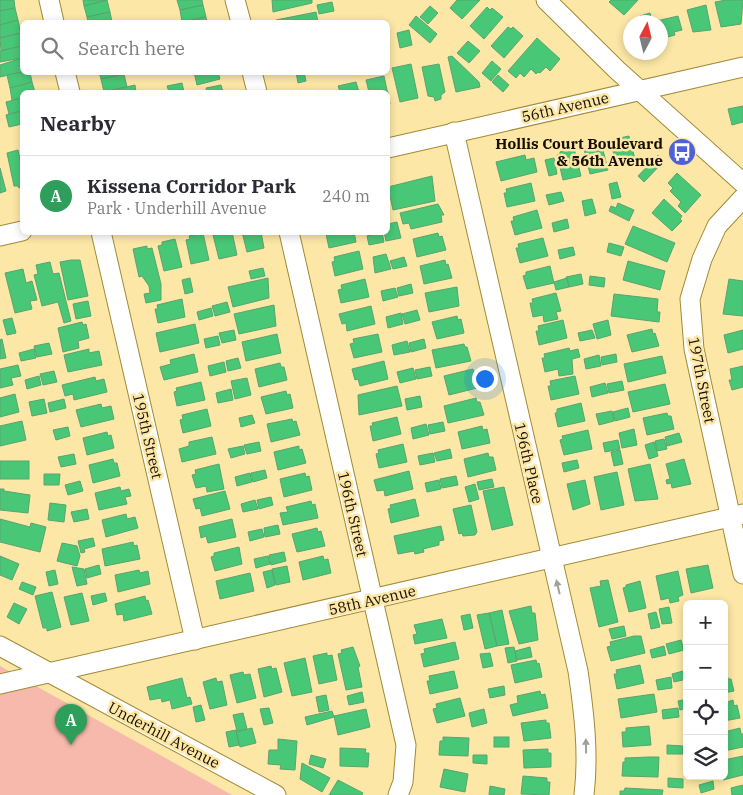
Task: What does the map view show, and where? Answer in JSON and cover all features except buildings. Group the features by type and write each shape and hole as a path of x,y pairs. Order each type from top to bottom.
{"street":[{"path":"49,0 54,20"},
{"path":"235,0 240,20"},
{"path":"546,0 639,90 743,183"},
{"name":"56th Avenue","path":"390,148 743,67"},
{"path":"66,75 70,90"},
{"path":"253,75 256,90"},
{"name":"196th Place","path":"454,132 578,671 586,746 584,795"},
{"name":"197th Street","path":"743,198 717,226 702,259 690,299 694,350 737,516 743,574"},
{"path":"0,236 20,231"},
{"name":"195th Street","path":"102,235 195,640"},
{"name":"196th Street","path":"290,235 406,744 403,782 398,795"},
{"name":"58th Avenue","path":"0,684 737,516"},
{"name":"Underhill Avenue","path":"0,646 276,795"}],"shaded area":[{"path":"0,666 232,795 0,795"}],"place":[{"name":"Hollis Court Boulevard & 56th Avenue","path":"682,152"},
{"name":"Kissena Corridor Park","path":"71,745"}]}
